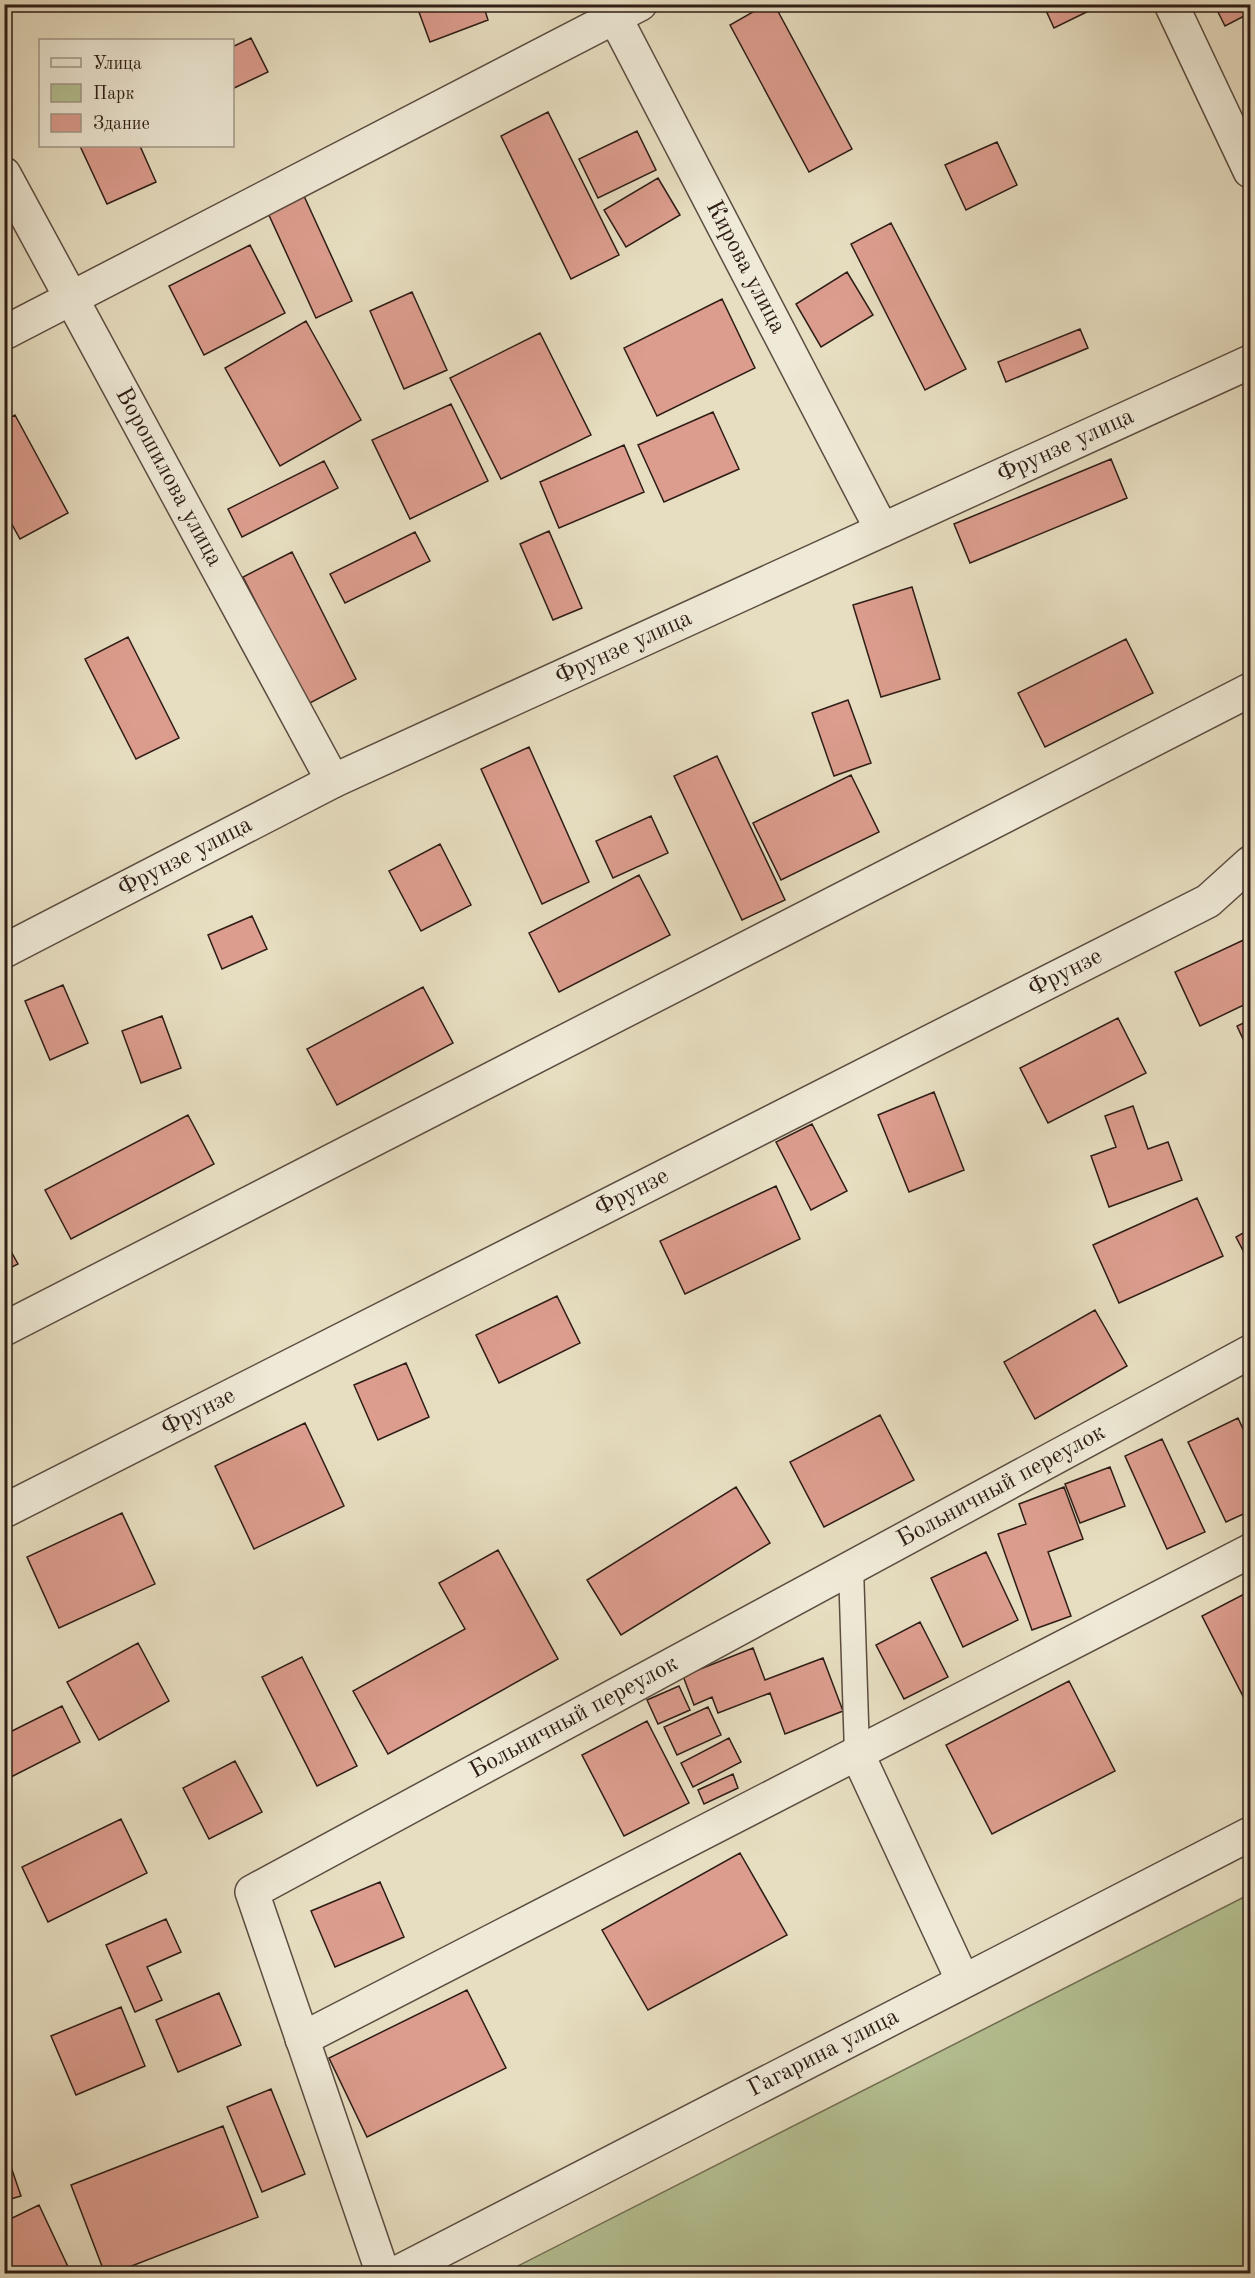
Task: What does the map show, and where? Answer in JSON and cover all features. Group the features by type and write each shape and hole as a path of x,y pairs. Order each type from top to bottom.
{"street":[{"path":"1171,4 1251,171"},
{"path":"4,333 73,300 621,9"},
{"name":"Кирова улица","path":"621,9 882,530"},
{"name":"Ворошилова улица","path":"4,174 333,781"},
{"name":"Фрунзе улица","path":"4,951 333,781 1251,362"},
{"path":"4,1329 1251,690"},
{"name":"Фрунзе","path":"4,1511 1208,901 1251,863"},
{"name":"Больничный переулок","path":"383,2274 252,1892 1251,1352"},
{"path":"302,2039 1251,1551"},
{"path":"857,1753 963,1982"},
{"name":"Гагарина улица","path":"395,2274 1251,1834"}],"lane":[{"path":"851,1568 857,1753"}],"green space":[{"path":"1250,1894 1250,2273 504,2273"}],"building":[{"path":"416,4 483,4 488,20 430,42"},
{"path":"767,4 774,4 852,149 809,172 730,25"},
{"path":"1043,4 1103,4 1054,28"},
{"path":"1214,4 1250,4 1250,13 1225,26"},
{"path":"251,38 268,72 234,88 234,46"},
{"path":"548,112 619,255 571,279 501,136"},
{"path":"637,131 656,170 598,198 579,159"},
{"path":"997,142 1017,185 966,210 945,165"},
{"path":"80,147 140,147 156,182 107,204"},
{"path":"658,178 680,215 626,247 604,210"},
{"path":"304,196 352,301 316,318 268,213"},
{"path":"891,223 966,369 925,390 851,244"},
{"path":"250,245 285,313 204,355 169,286"},
{"path":"847,272 873,315 821,347 796,304"},
{"path":"412,292 447,370 404,389 370,311"},
{"path":"722,299 755,368 657,416 624,348"},
{"path":"306,321 361,420 280,466 225,368"},
{"path":"1080,329 1088,348 1006,382 998,362"},
{"path":"540,333 591,435 501,479 450,378"},
{"path":"451,404 488,481 410,519 372,440"},
{"path":"713,412 739,469 664,502 638,445"},
{"path":"15,415 68,513 20,539 4,510 4,421"},
{"path":"624,445 644,492 559,528 540,482"},
{"path":"1111,459 1127,498 970,563 954,524"},
{"path":"324,461 338,488 242,537 228,509"},
{"path":"549,531 582,608 553,620 520,544"},
{"path":"415,532 430,561 345,603 330,574"},
{"path":"292,552 356,679 308,704 243,577"},
{"path":"912,587 940,679 881,697 853,605"},
{"path":"128,637 179,738 136,759 85,659"},
{"path":"1126,639 1153,693 1045,747 1018,693"},
{"path":"848,700 871,763 834,776 812,713"},
{"path":"529,747 589,882 542,904 481,769"},
{"path":"717,756 785,900 742,920 674,776"},
{"path":"851,775 879,832 781,880 753,823"},
{"path":"651,816 668,853 613,878 596,841"},
{"path":"440,844 471,905 421,931 389,871"},
{"path":"639,875 670,935 559,992 529,933"},
{"path":"252,916 267,949 222,969 208,935"},
{"path":"1250,937 1250,1002 1200,1026 1175,972"},
{"path":"63,985 88,1043 50,1060 25,1001"},
{"path":"423,987 453,1043 337,1105 307,1049"},
{"path":"162,1016 181,1068 141,1083 122,1031"},
{"path":"1118,1018 1146,1073 1048,1123 1020,1068"},
{"path":"1250,1020 1250,1054 1237,1026"},
{"path":"934,1092 964,1170 909,1192 878,1115"},
{"path":"1133,1106 1148,1149 1168,1142 1182,1180 1109,1207 1091,1156 1116,1147 1105,1116"},
{"path":"188,1115 214,1164 71,1239 45,1190"},
{"path":"812,1124 847,1191 811,1210 776,1142"},
{"path":"776,1186 800,1239 685,1294 660,1241"},
{"path":"1197,1198 1223,1256 1119,1303 1093,1245"},
{"path":"1250,1229 1250,1264 1236,1237"},
{"path":"4,1239 18,1264 4,1271"},
{"path":"557,1296 580,1343 499,1383 476,1335"},
{"path":"1095,1310 1127,1366 1035,1419 1004,1362"},
{"path":"406,1363 429,1417 378,1440 354,1385"},
{"path":"880,1415 914,1480 824,1527 790,1462"},
{"path":"1238,1418 1250,1444 1250,1511 1226,1522 1188,1442"},
{"path":"305,1423 344,1506 254,1549 215,1466"},
{"path":"1162,1439 1205,1532 1167,1549 1125,1456"},
{"path":"1110,1467 1125,1506 1080,1523 1065,1484"},
{"path":"736,1487 770,1543 621,1635 587,1580"},
{"path":"1064,1487 1083,1539 1048,1552 1071,1616 1032,1630 998,1534 1026,1524 1019,1504"},
{"path":"122,1513 155,1584 59,1628 27,1557"},
{"path":"498,1550 558,1659 388,1754 353,1691 465,1629 439,1583"},
{"path":"986,1552 1018,1620 963,1647 931,1578"},
{"path":"1250,1591 1250,1704 1248,1706 1202,1616"},
{"path":"920,1622 948,1677 904,1699 876,1645"},
{"path":"138,1643 169,1701 99,1740 67,1682"},
{"path":"753,1648 765,1680 823,1658 843,1711 785,1734 770,1693 718,1713 712,1697 694,1705 683,1676"},
{"path":"302,1657 357,1766 317,1786 262,1677"},
{"path":"1069,1681 1115,1771 992,1834 946,1745"},
{"path":"679,1686 690,1710 658,1724 647,1700"},
{"path":"62,1706 80,1742 11,1777 4,1765 4,1735"},
{"path":"708,1707 721,1735 677,1755 664,1727"},
{"path":"647,1721 689,1803 624,1836 582,1755"},
{"path":"729,1738 741,1762 693,1787 681,1763"},
{"path":"235,1761 262,1812 209,1839 183,1788"},
{"path":"733,1774 738,1788 704,1804 698,1790"},
{"path":"121,1819 147,1873 48,1922 22,1867"},
{"path":"740,1853 787,1935 648,2010 602,1930"},
{"path":"380,1882 404,1937 335,1967 311,1911"},
{"path":"166,1919 181,1952 147,1967 162,2000 135,2012 106,1945"},
{"path":"467,1990 506,2068 367,2137 329,2058"},
{"path":"219,1993 241,2045 178,2072 156,2020"},
{"path":"121,2007 145,2066 76,2095 51,2036"},
{"path":"271,2089 305,2174 262,2192 227,2107"},
{"path":"223,2126 258,2217 111,2274 105,2274 71,2185"},
{"path":"9,2161 21,2196 4,2201 4,2163"},
{"path":"39,2205 70,2271 65,2274 4,2274 4,2222"}]}
